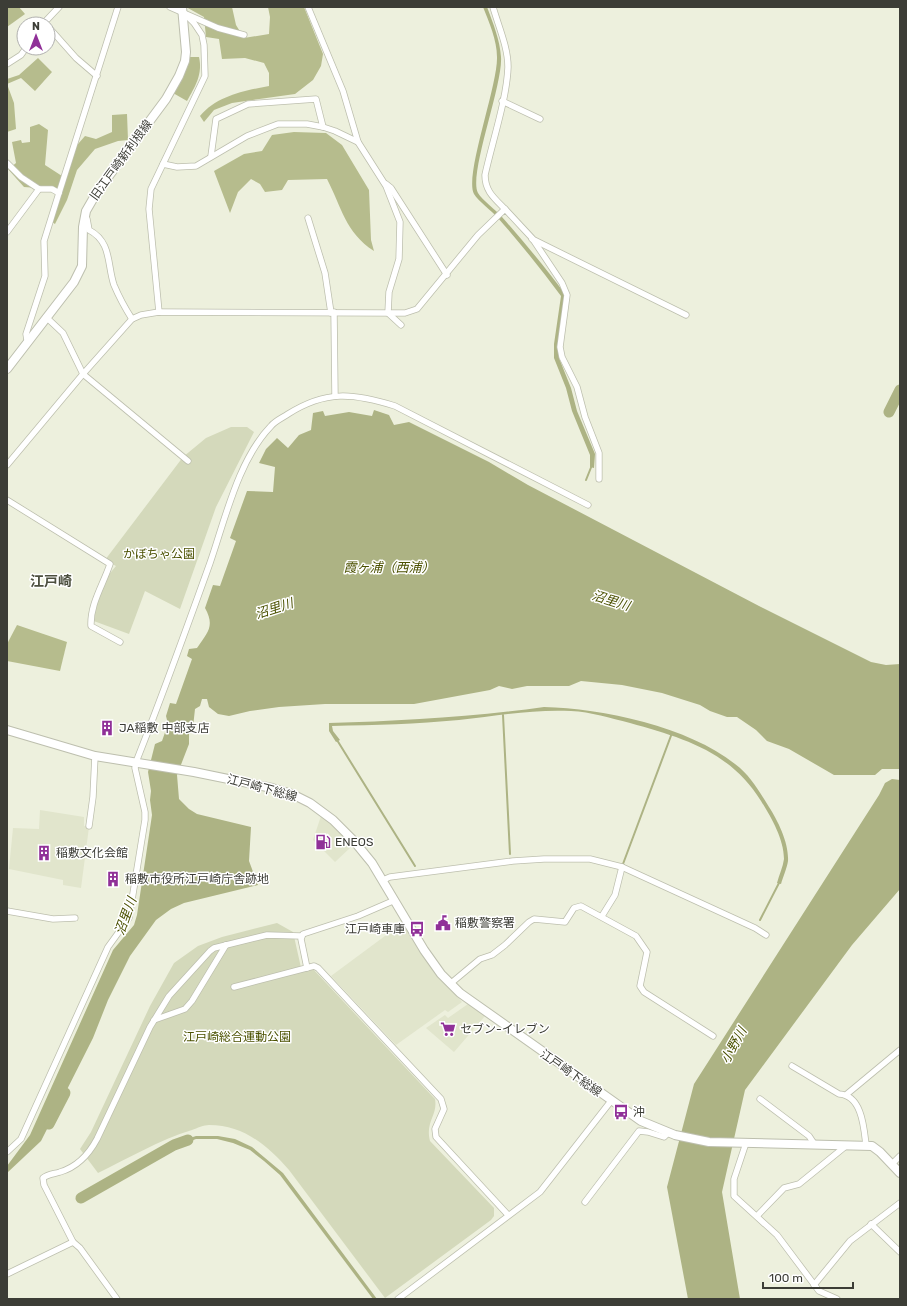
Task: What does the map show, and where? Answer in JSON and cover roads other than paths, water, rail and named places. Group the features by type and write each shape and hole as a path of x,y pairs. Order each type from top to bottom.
{"main road":[{"name":"旧江戸崎新利根線","path":"7,369 74,282 82,266 84,217 97,192 166,99 179,76 185,61 186,52 182,9"},
{"name":"江戸崎下総線","path":"7,730 94,756 138,762 264,786 301,798 322,811 343,830 368,858 383,880 424,950 450,984 485,1012 641,1121 671,1134 709,1142 847,1145 876,1148 900,1173"}],"street":[{"path":"51,16 59,7"},
{"path":"28,340 26,334 45,276 44,242 118,7"},
{"path":"170,7 182,9 218,28 244,35"},
{"path":"308,7 343,91 358,142 384,182 400,222 399,259 389,292 388,313"},
{"path":"493,7 507,56 508,67 502,101 485,175 485,184 488,192 532,238 562,283 567,295 560,348 562,357 577,387 585,417 599,453 599,478"},
{"path":"159,312 149,209 151,189 205,76 204,45 202,36 182,9"},
{"path":"56,36 76,58 97,76"},
{"path":"7,64 19,56"},
{"path":"211,156 216,119 248,104 316,99 323,128"},
{"path":"502,101 540,119"},
{"path":"163,164 177,167 196,166 247,136 278,124 307,124 336,131 358,142"},
{"path":"7,163 21,177 40,189 52,190 59,193"},
{"path":"384,182 392,188 447,275"},
{"path":"7,232 40,189"},
{"path":"7,464 83,374 132,319 141,315 159,312 388,313 406,312 417,309 447,275 478,235 505,209"},
{"path":"84,217 87,219 89,230 95,233 105,245 114,283 132,319"},
{"path":"308,218 325,273 333,312 335,396"},
{"path":"532,238 686,315"},
{"path":"388,313 401,325"},
{"path":"46,317 63,333 83,374 188,461"},
{"path":"7,1152 21,1139 108,948 129,918 145,820 145,812 135,768 238,483 255,445 272,425 302,405 335,396 366,397 395,406 588,505"},
{"path":"7,500 110,564 90,615 91,626 120,642"},
{"path":"89,826 93,797 94,756"},
{"path":"383,880 390,877 436,870 521,860 590,859 622,867 755,928 766,935"},
{"path":"602,916 615,895 622,867"},
{"path":"117,1299 80,1248 73,1242 44,1185 43,1178 47,1175 68,1169 77,1164 94,1146 154,1020 168,996 210,952 226,945 267,935 301,936 395,900"},
{"path":"450,984 480,959 492,955 505,945 534,919 565,922 574,908 581,906 602,916 636,936 647,952 640,986 644,992 713,1036"},
{"path":"7,911 53,919 75,918"},
{"path":"301,936 307,968"},
{"path":"154,1020 185,1009 192,1001 226,945"},
{"path":"234,987 314,966 320,969 442,1099 444,1109 435,1129 436,1137 508,1215"},
{"path":"792,1066 839,1094 847,1094 900,1050"},
{"path":"847,1094 854,1101 864,1121 866,1146"},
{"path":"760,1099 809,1136 815,1145"},
{"path":"398,1299 540,1192 611,1101"},
{"path":"585,1202 639,1131 664,1137 671,1134"},
{"path":"744,1143 734,1179 734,1196 777,1235 819,1291 837,1299"},
{"path":"757,1216 784,1188 799,1184 847,1145"},
{"path":"892,1164 900,1156"},
{"path":"814,1285 850,1241 870,1224 900,1203"},
{"path":"870,1224 900,1252"},
{"path":"7,1274 73,1242"}],"water":[{"path":"483,7 487,7 492,19 498,38 501,57 497,88 481,149 476,183 478,193 518,236 565,294 558,345 559,358 571,388 577,411 595,454 594,468 590,467 590,455 572,411 566,388 554,358 554,344 561,296 506,227 474,194 472,184 477,150 496,70 497,57 494,38"},
{"name":"霞ヶ浦（西浦）","path":"374,410 389,415 394,425 409,422 489,462 528,485 759,606 871,662 886,665 900,664 900,769 882,769 875,775 834,775 789,749 767,741 756,730 737,717 727,717 710,711 700,705 662,693 622,685 581,681 569,686 527,686 512,689 499,686 490,690 414,704 325,704 279,707 250,711 229,716 218,714 209,707 207,699 202,699 200,706 195,709 193,727 189,733 189,744 177,775 179,799 189,809 197,814 251,827 249,861 258,885 184,903 171,909 156,920 130,956 108,1000 93,1038 41,1141 7,1173 7,1166 30,1135 113,950 134,925 137,915 152,815 150,800 151,791 148,772 155,744 162,741 168,724 166,716 170,703 176,704 192,659 187,656 189,649 197,648 209,629 210,620 205,608 213,585 220,586 236,541 230,538 247,491 273,492 275,467 259,463 266,449 277,438 288,448 299,435 311,430 313,413 323,411 325,416 349,412 372,416"},
{"path":"544,707 592,711 644,722 670,730 694,740 716,751 735,764 750,778 758,789 782,832 787,847 788,861 781,884 777,883 784,859 782,844 773,821 749,784 720,758 687,741 668,734 593,714 557,711 529,712 459,720 380,725 332,726 333,731 340,740 336,742 329,731 329,723 436,718"},
{"name":"小野川","path":"892,779 900,780 900,889 852,945 745,1090 722,1192 740,1299 688,1299 667,1187 694,1084 879,795 885,783"},
{"path":"196,1136 218,1136 235,1139 252,1147 283,1173 377,1299 373,1299 280,1175 250,1150 233,1143 217,1139 196,1139 174,1147 174,1143"}],"waterway":[{"path":"889,412 900,390"},
{"path":"586,480 592,465"},
{"path":"503,715 510,854"},
{"path":"623,864 672,733"},
{"path":"337,740 415,866"},
{"path":"760,920 780,881"},
{"name":"沼里川","path":"49,1124 65,1093"},
{"path":"81,1198 174,1145 188,1140"}],"place":[{"name":"JA稲敷 中部支店","path":"107,728"},
{"name":"ENEOS","path":"323,842"},
{"name":"稲敷文化会館","path":"44,853"},
{"name":"稲敷市役所江戸崎庁舎跡地","path":"113,879"},
{"name":"稲敷警察署","path":"443,923"},
{"name":"江戸崎車庫","path":"417,929"},
{"name":"セブン-イレブン","path":"448,1029"},
{"name":"沖","path":"621,1112"}],"district":[{"name":"江戸崎","path":"51,581"}],"park label":[{"name":"かぼちゃ公園","path":"159,554"},
{"name":"江戸崎総合運動公園","path":"237,1037"}]}
